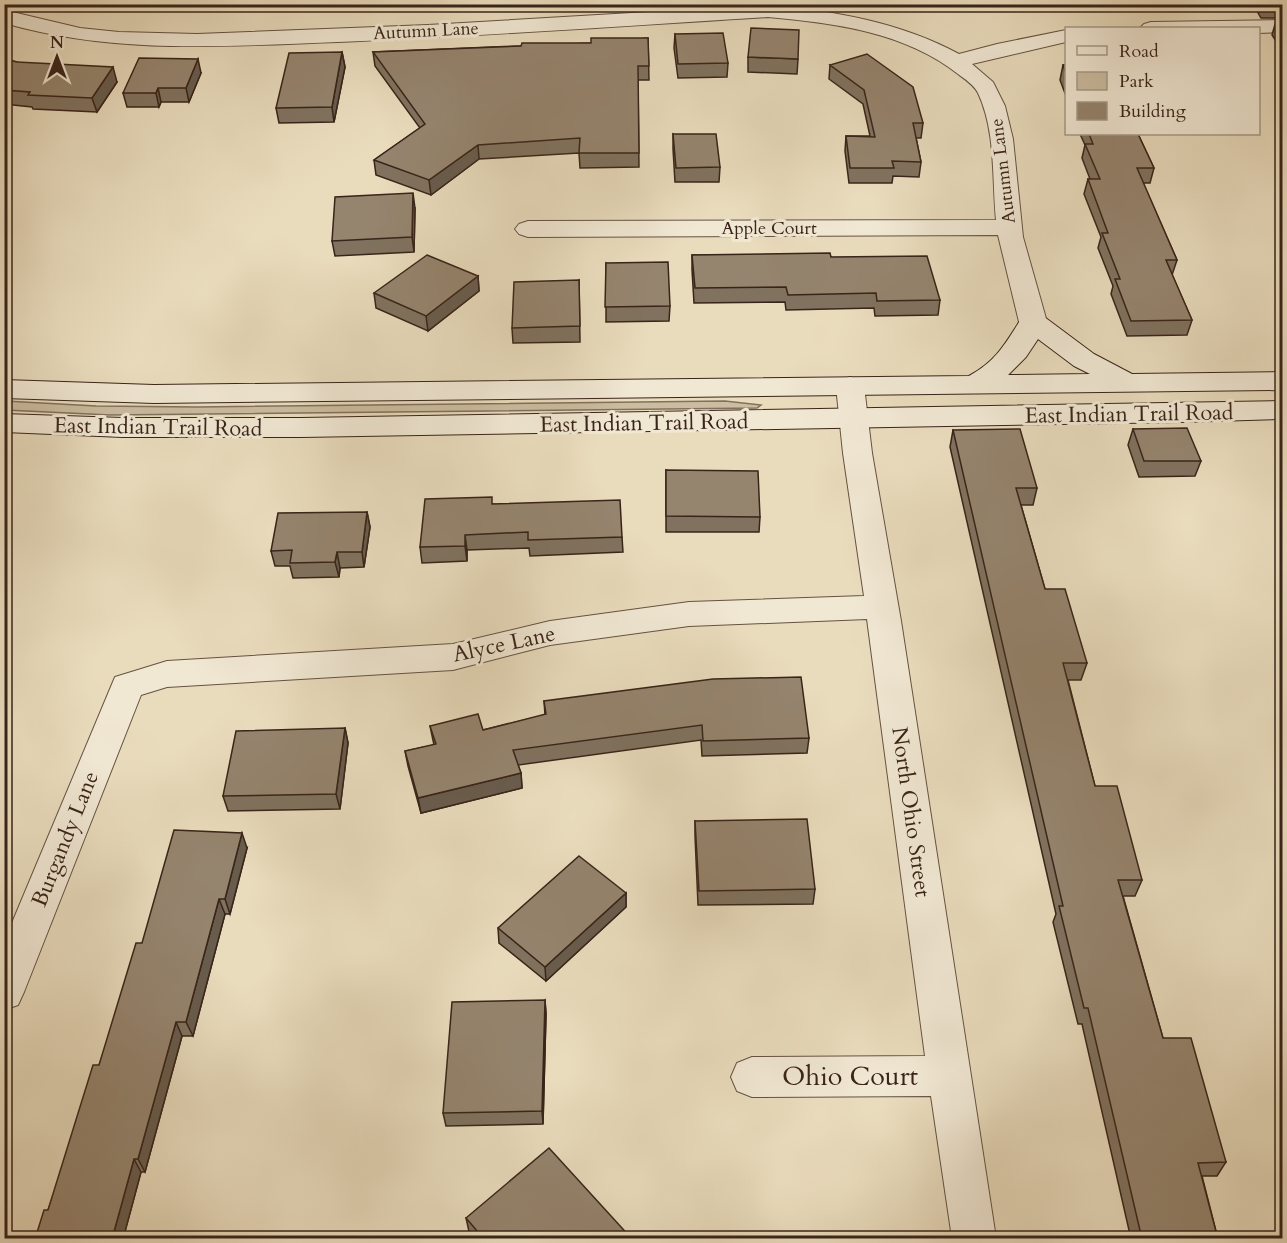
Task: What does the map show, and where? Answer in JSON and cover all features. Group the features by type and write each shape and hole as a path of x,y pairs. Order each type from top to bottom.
{"street":[{"name":"Autumn Lane","path":"4,16 35,27 87,36 138,40 406,33 768,11 811,14 850,21 890,32 958,61 987,88 998,115 1009,227 1033,322"},
{"path":"1216,27 1282,26"},
{"path":"958,61 997,50 1065,36"},
{"name":"Apple Court","path":"528,229 1009,227"},
{"path":"975,384 992,376 1010,360 1021,347 1033,322 1084,360 1128,383"},
{"name":"East Indian Trail Road","path":"4,388 154,394 1282,381"},
{"name":"North Ohio Street","path":"850,386 853,421 882,607 948,1076 974,1239"},
{"name":"East Indian Trail Road","path":"4,423 226,428 853,421 1282,410"},
{"name":"Alyce Lane","path":"127,686 167,674 453,657 550,633 689,614 882,607"},
{"name":"Burgandy Lane","path":"4,992 127,686"},
{"name":"Ohio Court","path":"752,1077 948,1076"}],"green space":[{"path":"5,401 96,406 197,407 725,401 761,405 757,408 110,415 5,410"}],"building":[{"path":"1282,20 1282,30 1276,21"},
{"path":"751,28 799,30 798,59 748,57"},
{"path":"723,33 728,63 678,64 675,34"},
{"path":"591,38 648,38 649,66 638,66 639,153 579,153 580,138 478,145 429,180 374,160 425,124 373,52 521,46 522,43 591,43"},
{"path":"342,52 332,107 276,108 289,53"},
{"path":"867,54 913,87 923,123 913,123 921,162 892,161 894,168 850,168 846,136 875,137 864,90 830,65"},
{"path":"139,58 198,59 186,88 158,88 156,93 123,93"},
{"path":"4,59 17,62 113,67 92,98 28,95 30,92 4,90"},
{"path":"673,134 716,134 720,167 676,168"},
{"path":"1089,135 1138,135 1154,168 1137,168 1177,260 1166,260 1192,320 1131,321 1115,279 1120,279 1102,233 1108,233 1088,179 1100,179 1085,144 1093,144"},
{"path":"413,193 412,237 332,241 335,197"},
{"path":"830,253 831,257 927,256 940,300 877,301 876,293 788,295 786,287 695,288 692,255"},
{"path":"427,255 478,276 426,316 374,293"},
{"path":"668,262 670,306 605,307 606,263"},
{"path":"579,280 580,326 512,328 514,282"},
{"path":"1187,428 1201,461 1144,461 1133,429"},
{"path":"1020,429 1037,488 1016,488 1045,589 1065,589 1087,663 1063,663 1095,786 1117,786 1142,880 1118,880 1163,1038 1191,1038 1226,1162 1198,1163 1218,1239 1142,1239 1088,1008 1084,1008 1059,906 1063,906 953,430"},
{"path":"666,470 758,471 760,517 666,516"},
{"path":"492,497 492,504 620,500 622,537 528,540 528,532 465,535 465,546 420,547 425,499"},
{"path":"367,512 362,552 337,552 335,562 290,563 292,550 271,551 278,513"},
{"path":"801,677 809,738 703,741 702,725 513,750 521,773 418,798 405,751 436,744 430,726 478,714 483,730 546,714 544,701 713,679"},
{"path":"345,728 336,794 223,796 236,731"},
{"path":"807,819 815,889 699,891 695,821"},
{"path":"174,830 242,833 225,899 219,899 186,1022 176,1022 138,1159 134,1159 112,1239 35,1239 44,1210 48,1210 93,1065 99,1065 136,943 142,943"},
{"path":"579,856 626,893 545,967 498,928"},
{"path":"545,1000 542,1111 443,1113 452,1002"},
{"path":"549,1148 632,1239 484,1239 466,1218"}]}
